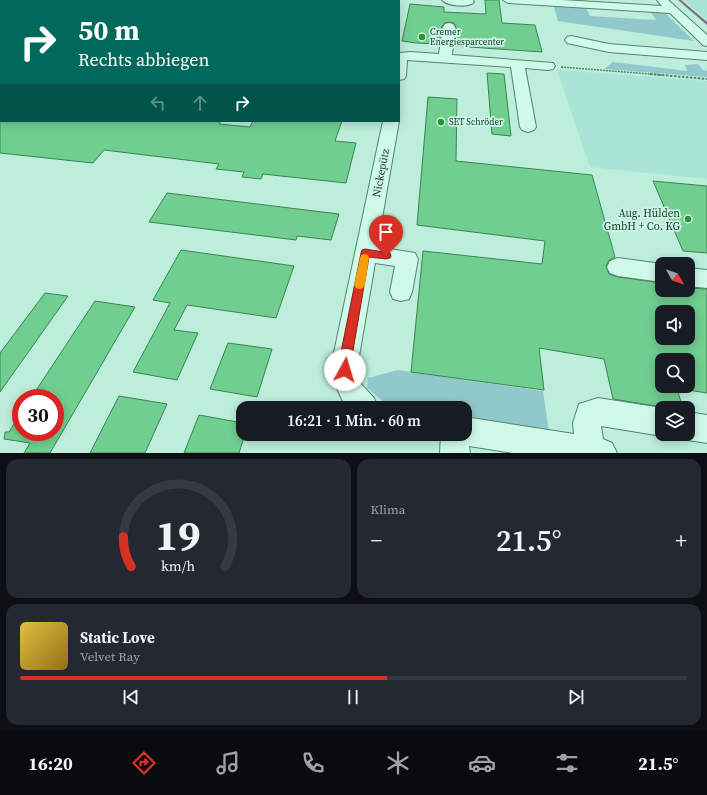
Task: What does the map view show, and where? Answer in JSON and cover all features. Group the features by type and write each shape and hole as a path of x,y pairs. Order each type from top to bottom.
{"street":[{"path":"447,0 469,2"},
{"path":"508,0 672,10"},
{"path":"662,0 707,42"},
{"path":"445,58 449,27"},
{"path":"571,40 609,48 707,56"},
{"path":"400,57 445,58 548,66"},
{"path":"516,64 528,127"},
{"name":"Nickepütz","path":"356,401 353,398 345,379 345,362 391,122"},
{"path":"365,253 407,259 401,292"},
{"path":"618,267 655,272"},
{"path":"695,277 707,279"},
{"path":"472,432 579,451 589,414 598,412 655,421"},
{"path":"695,427 707,429"},
{"path":"455,441 455,453"}],"path":[{"path":"548,66 707,79"}],"shaded area":[{"path":"684,0 707,0 707,21"},
{"path":"553,4 585,6 590,16 656,20 650,11 663,11 694,41 558,21"},
{"path":"613,62 687,71 685,65 698,64 703,70 707,71 707,77 604,69"},
{"path":"557,70 707,81 707,179 590,167"},
{"path":"398,370 543,391 549,432 472,419 472,401 383,401 367,388 368,378"}],"building":[{"path":"485,0 499,0 502,23 535,25 542,52 454,46 456,27 454,23 449,22 442,26 439,44 402,41 410,4 444,7 444,12 486,14"},
{"path":"487,73 504,74 511,136 492,134"},
{"path":"428,97 457,99 456,161 592,175 615,257 609,260 606,266 609,274 618,277 655,282 655,297 695,297 695,288 707,289 707,393 695,391 695,353 655,353 655,393 678,393 681,401 655,401 655,406 613,399 604,359 539,348 544,390 411,372 423,251 542,264 545,241 417,225"},
{"path":"0,122 220,122 219,124 250,127 252,122 342,122 335,141 356,143 346,183 263,174 261,179 242,177 244,172 216,169 219,164 104,150 93,163 0,153"},
{"name":"Aug. Hülden GmbH + Co. KG","path":"653,181 707,186 707,253 683,251"},
{"path":"167,193 339,214 331,240 297,236 296,240 149,222"},
{"path":"181,250 294,266 276,318 187,305 174,330 198,333 177,380 133,372 170,303 153,300"},
{"path":"45,293 68,296 0,392 0,353"},
{"path":"95,301 135,307 64,429 64,389 37,389"},
{"path":"228,343 272,349 257,397 210,389"},
{"path":"119,396 167,404 145,453 90,453"},
{"path":"199,415 236,422 236,441 243,441 239,453 184,453"},
{"path":"12,427 12,440 4,439 5,432 9,432"},
{"path":"17,441 57,441 50,453 24,453 30,443"}],"waterway":[{"path":"679,0 707,24"}],"slow traffic":[{"path":"359,285 365,258"}],"place":[{"name":"Cremer Energiesparcenter","path":"422,37"},
{"name":"SET Schröder","path":"441,122"},
{"name":"Aug. Hülden GmbH + Co. KG","path":"688,219"}],"route":[{"path":"345,370 345,362 365,253 386,256"}]}
